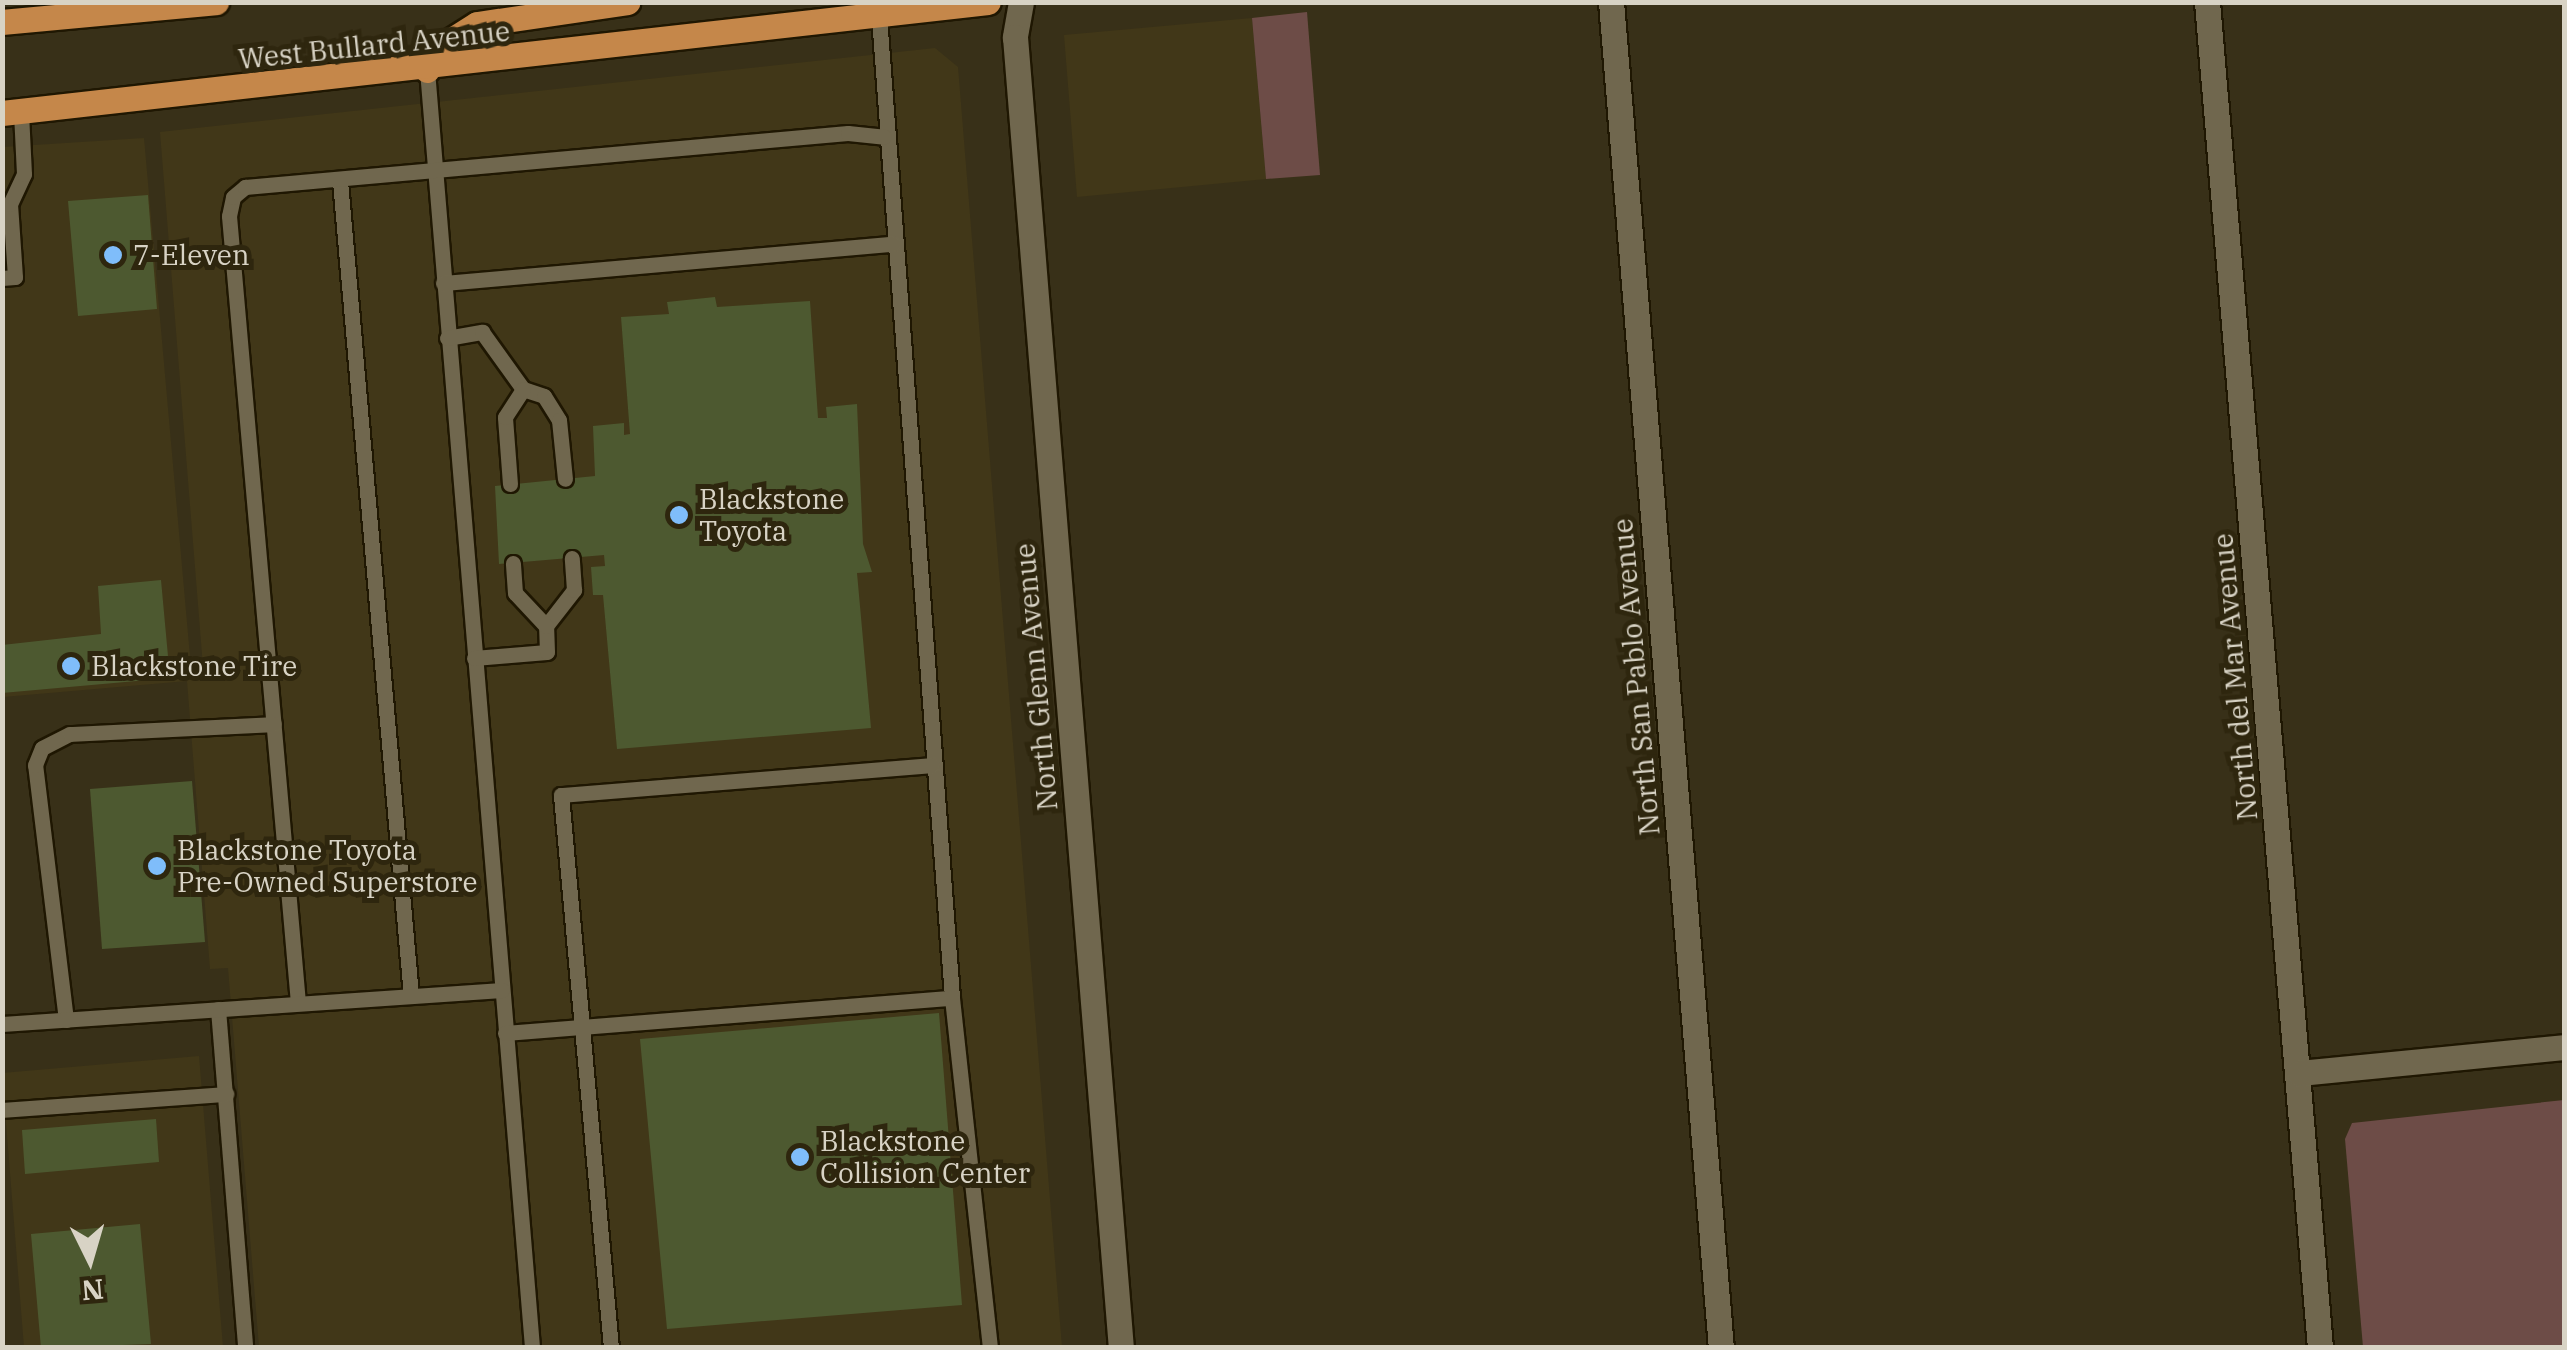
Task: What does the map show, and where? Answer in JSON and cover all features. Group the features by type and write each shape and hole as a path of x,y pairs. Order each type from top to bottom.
{"main road":[{"path":"2,22 216,2"},
{"path":"428,70 442,46 477,24 627,2"},
{"name":"West Bullard Avenue","path":"12,112 428,70 988,2"}],"street":[{"name":"North Glenn Avenue","path":"1021,2 1014,37 1121,1348"},
{"name":"North San Pablo Avenue","path":"1610,2 1721,1348"},
{"name":"North del Mar Avenue","path":"2207,2 2300,1073 2320,1348"},
{"path":"2300,1073 2564,1048"}],"lane":[{"path":"878,17 932,764 952,998 990,1348"},
{"path":"428,70 446,338 532,1348"},
{"path":"2,278 15,277 10,204 24,174 12,112"},
{"path":"298,1003 229,216 233,197 245,187 436,174 848,133 884,137"},
{"path":"340,181 412,996"},
{"path":"443,283 893,244"},
{"path":"446,338 482,332 523,389 544,396 559,420 565,479"},
{"path":"510,484 506,417 523,389"},
{"path":"474,658 547,652 546,626 574,590 572,558"},
{"path":"514,563 515,593 546,626"},
{"path":"66,1020 35,765 42,748 70,734 274,724"},
{"path":"611,1348 578,1028 561,795 932,764"},
{"path":"2,1024 502,990"},
{"path":"505,1033 952,998"},
{"path":"218,1009 245,1348"},
{"path":"2,1110 226,1094"}],"shaded area":[{"path":"1307,12 1320,175 1266,179 1252,18"},
{"path":"1252,18 1266,179 1077,197 1064,35"},
{"path":"935,48 958,67 1062,1347 259,1347 228,968 210,969 187,681 3,697 3,147 144,138 192,679 204,679 160,132"},
{"path":"199,1056 223,1347 24,1347 2,1073"},
{"path":"2564,1100 2564,1347 2363,1347 2345,1139 2352,1123"}],"building":[{"name":"7-Eleven","path":"148,195 157,309 78,316 68,201"},
{"name":"Blackstone Toyota","path":"715,297 717,307 810,301 818,418 827,418 826,407 857,404 863,544 872,572 857,573 871,728 617,749 603,595 593,595 591,567 605,566 604,555 499,564 495,486 595,476 593,426 624,423 624,435 630,434 621,317 669,314 667,302"},
{"path":"161,580 170,678 2,693 2,645 101,634 98,586"},
{"path":"192,781 205,942 102,949 90,789"},
{"path":"939,1013 962,1305 667,1329 640,1039"},
{"path":"156,1119 159,1162 25,1174 22,1130"},
{"path":"140,1224 151,1344 41,1348 31,1234"}],"place":[{"name":"7-Eleven","path":"113,255"},
{"name":"Blackstone Toyota","path":"679,515"},
{"name":"Blackstone Tire","path":"71,666"},
{"name":"Blackstone Toyota Pre-Owned Superstore","path":"157,866"},
{"name":"Blackstone Collision Center","path":"800,1157"}]}
